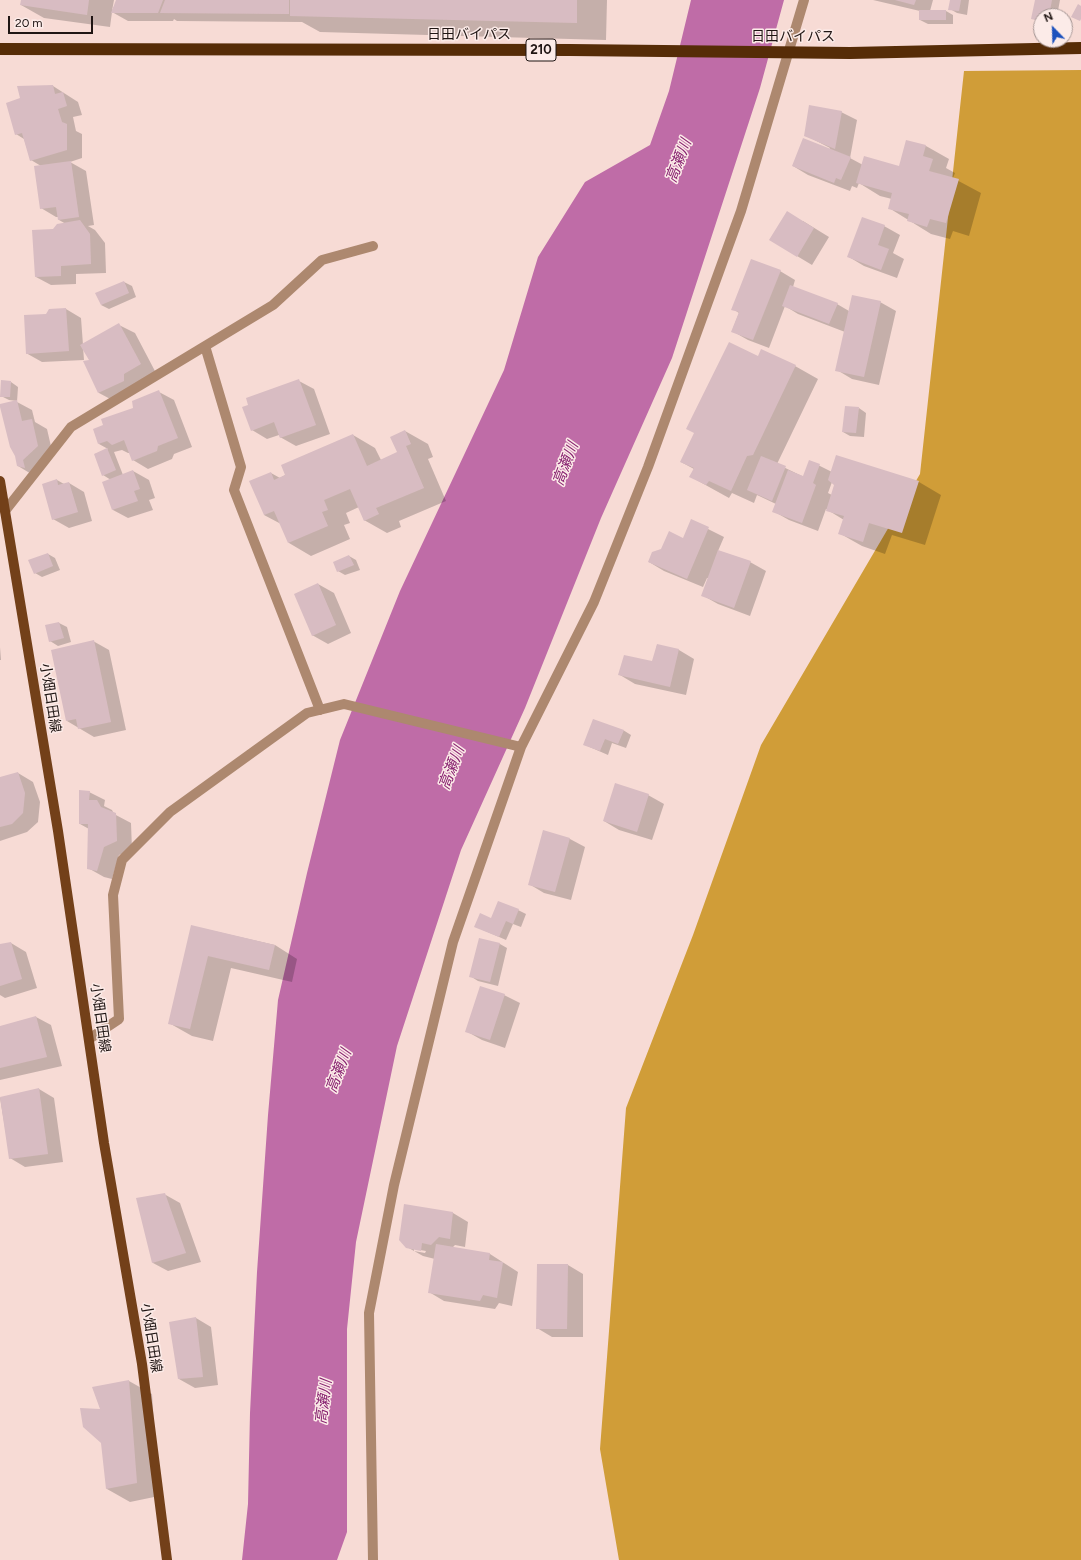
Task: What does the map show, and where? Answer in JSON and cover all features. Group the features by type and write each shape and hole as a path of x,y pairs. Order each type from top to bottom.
{"highway":[{"name":"日田バイパス","path":"0,49 570,50 850,53 1081,48"}],"main road":[{"name":"小畑日田線","path":"0,481 58,831 104,1143 142,1364 167,1560"}],"street":[{"path":"373,1560 369,1313 394,1185 453,942 521,747 594,602 648,467 741,211 804,0"},
{"path":"5,511 71,427 273,305 322,260 373,246"},
{"path":"205,346 241,467 234,490 320,710"},
{"path":"89,1039 119,1019 113,895 122,860 170,812 307,713 344,704 521,747"}],"shaded area":[{"path":"1081,70 1081,1560 619,1560 600,1449 626,1108 693,935 761,745 920,474 964,71"}],"water":[{"name":"高瀬川","path":"691,0 784,0 760,88 672,358 601,518 525,708 461,850 397,1046 356,1242 347,1329 347,1532 337,1560 242,1560 248,1504 250,1413 257,1272 278,1000 307,873 340,740 400,591 504,370 538,257 585,182 650,145 669,91"}],"building":[{"path":"21,0 89,0 87,15 20,5"},
{"path":"116,0 163,0 158,13 111,13"},
{"path":"165,0 289,0 289,14 160,13"},
{"path":"290,0 577,0 577,23 290,16"},
{"path":"895,0 916,0 914,5"},
{"path":"950,0 961,0 959,11 948,10"},
{"path":"1035,0 1052,0 1050,8 1033,8"},
{"path":"1078,4 1081,6 1080,21 1073,18 1073,13"},
{"path":"919,10 946,10 946,20 919,20"},
{"path":"53,85 55,94 63,92 67,106 58,109 62,122 67,124 67,150 30,161 22,133 15,135 6,103 20,98 17,86"},
{"path":"809,105 842,111 835,149 804,136"},
{"path":"803,138 851,157 841,180 836,178 834,183 792,166"},
{"path":"906,140 926,145 923,156 933,159 929,171 959,179 946,223 930,219 927,227 907,221 909,214 888,209 892,193 856,183 864,156 899,166"},
{"path":"71,161 79,217 58,220 56,207 40,209 34,166"},
{"path":"787,211 814,228 797,257 769,240"},
{"path":"862,217 885,225 878,245 889,249 881,270 847,257"},
{"path":"80,220 90,234 91,264 61,266 61,276 35,277 32,230 53,229 57,224"},
{"path":"751,259 781,270 753,340 731,332 739,312 731,310"},
{"path":"124,281 129,293 101,305 95,293"},
{"path":"790,285 838,303 829,324 782,306"},
{"path":"852,295 881,301 864,377 835,371"},
{"path":"66,308 69,351 26,354 24,315 46,314 49,309"},
{"path":"119,323 141,364 124,374 124,381 98,393 83,361 89,360 80,345"},
{"path":"729,342 758,356 761,349 796,365 753,455 747,456 731,491 709,481 706,485 689,477 694,468 680,462 694,433 686,429"},
{"path":"299,379 316,425 280,438 274,422 251,431 242,407 248,405 246,398"},
{"path":"1,380 11,381 10,397 0,397"},
{"path":"159,390 178,438 158,446 157,451 132,461 124,440 112,445 107,441 98,444 93,429 103,425 101,419 133,408 132,401"},
{"path":"17,400 22,421 32,419 38,446 23,460 25,468 17,466 15,456 10,447 0,407 0,404"},
{"path":"845,406 859,407 856,433 842,432"},
{"path":"405,430 411,444 406,446 424,488 376,508 379,514 364,521 350,489 324,500 328,510 322,512 328,526 288,543 274,511 264,515 249,481 271,472 274,480 285,475 281,465 353,434 367,466 397,452 390,437"},
{"path":"107,448 116,470 102,476 94,454"},
{"path":"836,455 919,481 902,533 869,523 863,542 838,534 844,516 826,511 834,485 828,480"},
{"path":"761,456 786,466 772,501 747,490"},
{"path":"809,460 820,464 813,483 816,485 802,523 772,512 788,470 803,476"},
{"path":"133,470 140,489 134,491 138,501 112,510 102,482"},
{"path":"57,479 58,485 69,482 78,512 52,520 42,484"},
{"path":"691,519 709,527 687,579 648,562 652,552 661,549 669,531 683,538"},
{"path":"718,550 751,561 734,608 701,596"},
{"path":"48,553 53,566 34,574 28,560"},
{"path":"349,555 354,565 337,572 333,562"},
{"path":"318,583 336,625 312,636 294,594"},
{"path":"59,622 64,638 49,642 45,625"},
{"path":"94,640 111,722 78,729 76,719 66,721 51,650"},
{"path":"657,644 679,649 670,687 618,675 624,655 652,661"},
{"path":"593,719 624,730 618,744 605,739 600,751 583,745"},
{"path":"18,772 25,793 23,813 12,824 0,827 0,777"},
{"path":"615,783 649,794 637,832 603,821"},
{"path":"79,790 90,791 89,800 97,800 101,807 116,813 117,841 104,847 97,871 87,869 88,824 79,824"},
{"path":"543,830 570,838 555,892 528,885"},
{"path":"498,901 519,909 513,924 506,921 499,937 474,927 480,913 491,918"},
{"path":"191,925 275,945 269,970 208,956 190,1029 168,1024"},
{"path":"479,938 500,943 490,982 469,977"},
{"path":"11,942 22,979 0,986 0,944"},
{"path":"480,986 505,994 490,1040 465,1032"},
{"path":"36,1016 47,1057 0,1068 0,1026"},
{"path":"39,1088 48,1154 9,1159 0,1097"},
{"path":"165,1193 186,1253 152,1263 136,1198"},
{"path":"404,1204 453,1212 450,1239 439,1237 431,1245 422,1243 421,1251 406,1248 399,1240"},
{"path":"436,1244 490,1253 489,1260 503,1262 497,1298 483,1295 480,1301 428,1293"},
{"path":"537,1264 568,1264 567,1329 536,1329"},
{"path":"196,1317 203,1377 178,1379 169,1322"},
{"path":"129,1380 137,1483 106,1489 101,1443 83,1427 80,1408 100,1409 92,1387"}]}
